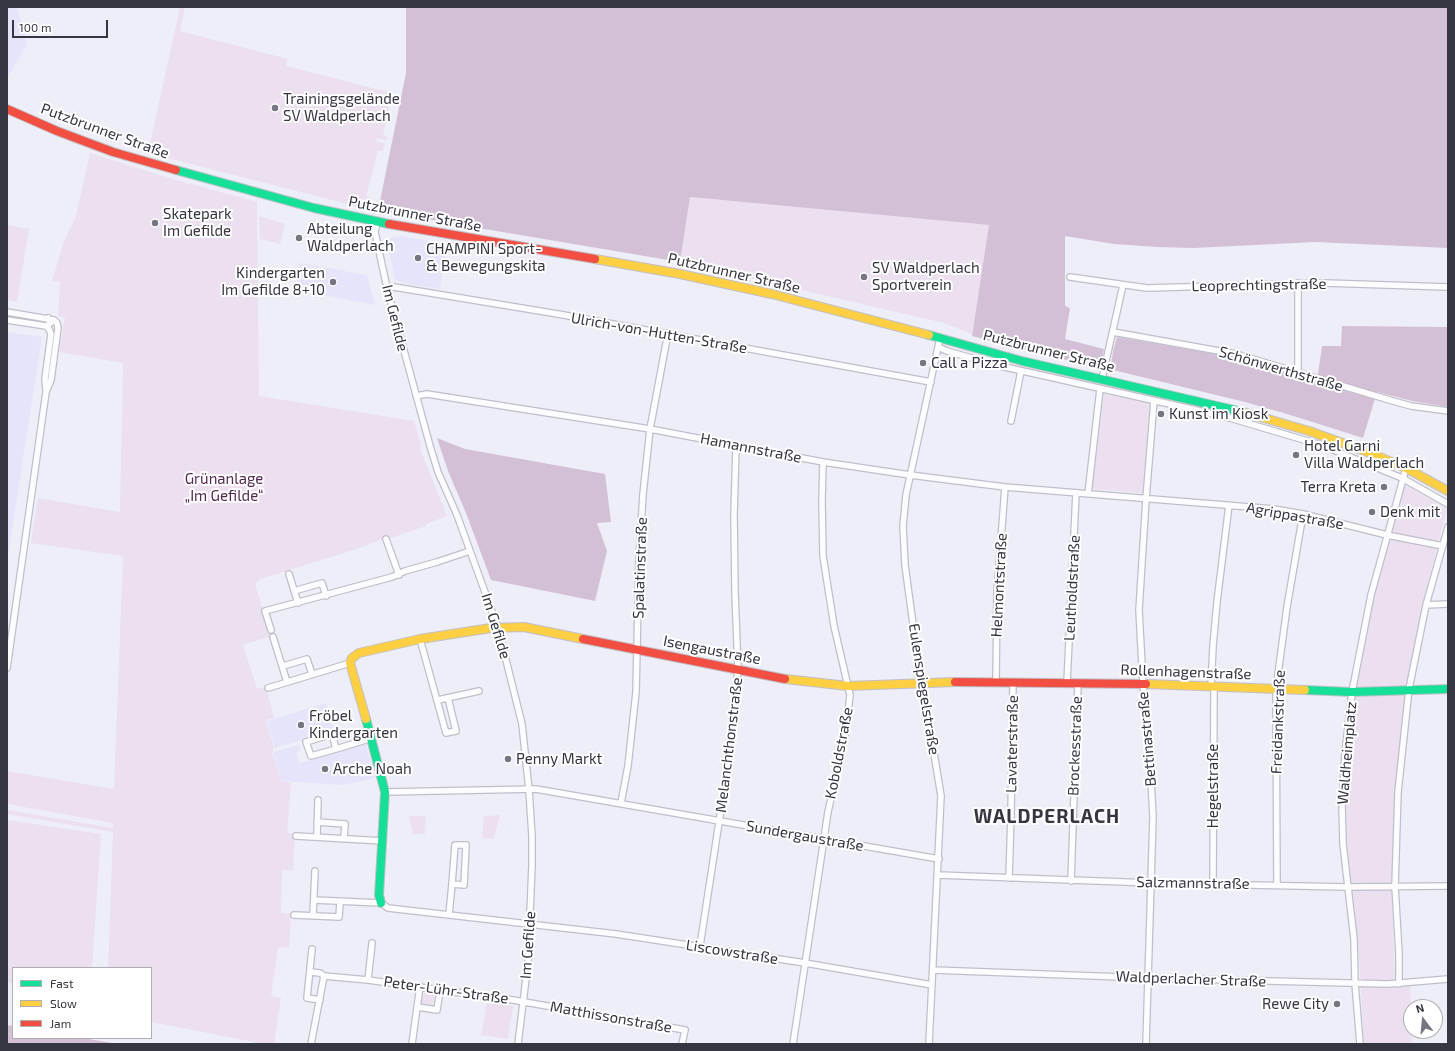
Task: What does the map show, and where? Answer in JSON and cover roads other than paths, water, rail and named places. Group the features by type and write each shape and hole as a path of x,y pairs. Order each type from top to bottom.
{"main road":[{"name":"Putzbrunner Straße","path":"7,109 57,131 106,149 146,162 257,193 377,222 680,274 772,294 1022,361 1198,401 1282,423 1335,440 1406,468 1448,491"},
{"name":"Isengaustraße","path":"350,663 352,658 359,653 420,639 498,628 524,627 738,670 813,683 848,686 922,682"},
{"path":"350,663 372,738 385,792 380,895 381,903"},
{"name":"Rollenhagenstraße","path":"922,682 1143,684 1352,692 1409,689 1448,689"}],"street":[{"name":"Im Gefilde","path":"377,222 375,232 387,288 438,472 457,515 498,628 520,712 526,754 532,836 530,923 524,1002 518,1044"},
{"name":"Leoprechtingstraße","path":"1070,277 1147,288 1298,283 1448,287"},
{"path":"1298,283 1298,372"},
{"path":"1102,379 1123,285"},
{"name":"Ulrich-von-Hutten-Straße","path":"387,288 394,287 668,333 800,359 931,382"},
{"path":"7,312 48,318 57,323 58,328 51,380 46,392"},
{"path":"7,320 46,326 51,323 48,318"},
{"path":"7,668 46,392 45,379 51,334 46,326"},
{"name":"Schönwerthstraße","path":"1112,332 1236,354 1411,406 1448,412"},
{"name":"Spalatinstraße","path":"621,803 628,766 635,712 638,650 640,533 643,494 650,429 668,333"},
{"name":"Eulenspiegelstraße","path":"929,1044 941,796 922,682 905,565 903,534 906,495 940,338"},
{"name":"Putzbrunner Straße","path":"938,347 947,352 1021,371 1230,418 1322,445 1402,478 1448,504"},
{"path":"1011,421 1021,371"},
{"path":"1088,494 1100,389"},
{"name":"Hamannstraße","path":"416,396 427,394 650,429 823,462 910,475 1005,487 1088,494"},
{"name":"Bettinastraße","path":"1146,1044 1153,817 1143,684 1140,610 1146,499 1154,401"},
{"name":"Melanchthonstraße","path":"700,946 734,720 738,670 734,522 736,446"},
{"name":"Koboldstraße","path":"793,1044 823,839 846,731 850,695 834,626 823,556 823,462"},
{"name":"Waldheimplatz","path":"1360,1044 1355,983 1354,939 1343,844 1342,805 1345,753 1352,692 1371,595 1406,468"},
{"name":"Helmontstraße","path":"996,682 997,593 1005,487"},
{"name":"Leutholdstraße","path":"1067,683 1076,493"},
{"name":"Agrippastraße","path":"1088,494 1274,509 1303,514 1387,535 1443,546"},
{"name":"Hegelstraße","path":"1213,884 1212,687 1216,610 1229,505"},
{"name":"Freidankstraße","path":"1277,885 1276,689 1287,607 1303,514"},
{"path":"1399,984 1399,954 1395,886 1398,792 1409,689 1426,605 1448,527"},
{"path":"386,540 399,575"},
{"path":"271,630 265,611 326,596 399,575 405,571 470,551"},
{"path":"289,574 298,603"},
{"path":"294,590 322,583 326,596"},
{"path":"1426,605 1448,604"},
{"path":"274,637 287,682"},
{"path":"420,639 438,700 446,734 456,731 448,698"},
{"path":"283,666 308,659 312,674"},
{"path":"268,688 350,663"},
{"name":"Lavaterstraße","path":"1008,878 1012,807 1013,682"},
{"name":"Brockesstraße","path":"1070,881 1078,683"},
{"path":"438,700 479,691"},
{"path":"336,749 332,734 306,742 311,756 336,749 372,738"},
{"name":"Sundergaustraße","path":"385,792 543,790 939,859"},
{"path":"316,837 318,800"},
{"path":"317,822 345,824 344,838"},
{"path":"296,836 383,841"},
{"path":"449,915 455,845 466,845 464,885 452,884"},
{"path":"313,916 315,871"},
{"name":"Salzmannstraße","path":"938,875 1151,883 1348,887 1448,886"},
{"name":"Liscowstraße","path":"314,900 381,903 388,908 616,934 700,946 932,985"},
{"path":"294,915 339,917 340,902"},
{"name":"Peter-Lühr-Straße","path":"368,980 372,943"},
{"path":"312,949 307,998 320,1000"},
{"name":"Waldperlacher Straße","path":"933,970 1149,978 1399,984 1448,980"},
{"name":"Peter-Lühr-Straße","path":"310,972 320,973 324,976 420,986 524,1002"},
{"path":"311,1044 324,976"},
{"path":"412,1044 420,986"},
{"path":"418,1007 438,1010 440,990"},
{"name":"Matthissonstraße","path":"524,1002 684,1030 682,1044"}],"place":[{"name":"Trainingsgelände SV Waldperlach","path":"275,108"},
{"name":"Skatepark Im Gefilde","path":"155,223"},
{"name":"Abteilung Waldperlach","path":"299,238"},
{"name":"CHAMPINI Sport- & Bewegungskita","path":"418,258"},
{"name":"SV Waldperlach Sportverein","path":"864,277"},
{"name":"Kindergarten Im Gefilde 8+10","path":"333,282"},
{"name":"Call a Pizza","path":"923,363"},
{"name":"Kunst im Kiosk","path":"1161,414"},
{"name":"Hotel Garni Villa Waldperlach","path":"1296,455"},
{"name":"Terra Kreta","path":"1384,487"},
{"name":"Denk mit","path":"1372,512"},
{"name":"Fröbel Kindergarten","path":"301,725"},
{"name":"Penny Markt","path":"508,759"},
{"name":"Arche Noah","path":"325,769"},
{"name":"Rewe City","path":"1337,1004"}],"district":[{"name":"WALDPERLACH","path":"1047,817"}],"park label":[{"name":"Grünanlage „Im Gefilde“","path":"224,488"}]}
